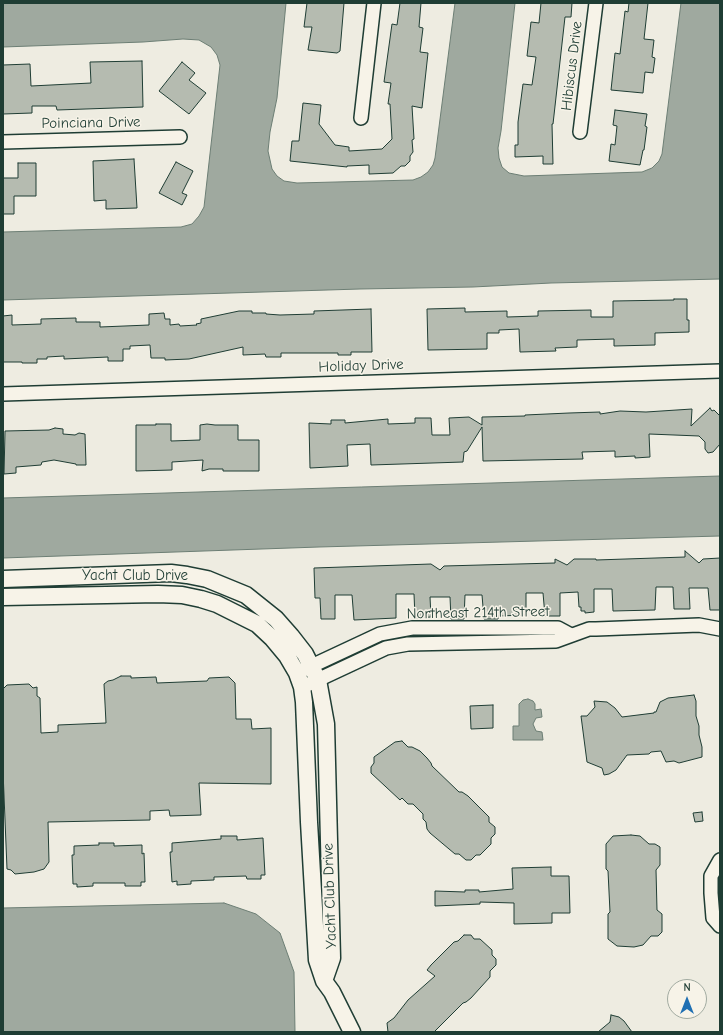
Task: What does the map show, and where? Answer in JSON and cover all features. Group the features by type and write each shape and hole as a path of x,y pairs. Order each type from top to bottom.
{"street":[{"path":"361,118 374,3"},
{"name":"Hibiscus Drive","path":"580,132 596,3"},
{"name":"Poinciana Drive","path":"3,142 180,137"},
{"name":"Holiday Drive","path":"3,394 720,371"},
{"name":"Yacht Club Drive","path":"3,579 171,573 187,575 207,579 246,595 276,619 291,636 305,654 303,675 304,702 317,960 324,981"},
{"name":"Yacht Club Drive","path":"3,597 158,594 182,595 200,599 217,604 257,624 272,638 303,675 318,680 326,724 329,791 328,821 332,958 324,981"},
{"name":"Northeast 214th Street","path":"318,680 386,648 408,644 556,641 589,629 596,628 699,625 720,629"},
{"name":"Northeast 214th Street","path":"303,675 380,634 412,628 558,628 571,635"},
{"path":"380,634 386,648"},
{"path":"720,860 711,876 713,918 720,926"},
{"path":"324,981 332,992 352,1032"}],"shaded area":[{"path":"3,3 286,3 277,98 270,132 268,151 272,169 277,176 284,181 297,183 413,180 428,172 433,165 435,158 455,3 515,3 498,148 502,167 509,173 524,176 642,172 652,168 659,161 662,154 681,3 720,3 720,279 3,300 3,232 181,227 192,224 204,207 220,65 217,55 211,47 199,40 183,39 143,42 3,47"},
{"path":"720,476 720,536 319,547 3,558 3,498"},
{"path":"528,699 533,701 535,704 535,710 541,709 542,717 536,718 533,724 536,731 542,732 543,740 513,740 513,726 519,726 519,704 523,700"},
{"path":"224,903 256,914 280,933 294,972 295,1032 3,1032 3,908"}],"building":[{"path":"307,3 344,3 340,51 337,53 308,50 312,27 304,27"},
{"path":"400,3 421,3 419,27 423,28 420,52 428,53 422,108 412,106 414,139 412,140 413,152 410,156 410,161 405,166 401,166 393,173 369,174 369,165 347,167 290,161 292,141 299,141 303,103 321,105 319,124 335,145 349,147 349,151 382,149 392,139 390,104 388,104 391,83 384,82 392,24 397,25"},
{"path":"541,3 572,3 571,17 565,17 552,124 553,164 543,164 543,156 515,157 515,145 518,145 518,122 523,84 532,85 536,57 527,56 531,22 539,23"},
{"path":"629,3 648,3 644,39 654,40 652,57 655,58 653,73 645,72 643,93 611,90 615,53 620,54 625,11 628,12"},
{"path":"142,61 143,107 57,110 56,106 32,106 32,113 3,114 3,65 30,64 31,86 91,83 90,62"},
{"path":"182,62 195,73 189,80 206,93 189,114 159,91"},
{"path":"615,110 647,114 644,150 640,165 609,161 611,144 615,145 617,126 613,125"},
{"path":"134,159 137,208 106,209 106,200 94,201 93,161"},
{"path":"176,162 193,171 182,193 187,195 182,205 159,193"},
{"path":"18,163 36,163 36,196 14,196 14,214 3,214 3,178 18,178"},
{"path":"687,299 687,320 689,320 689,332 655,333 655,345 614,346 614,339 577,340 577,347 555,348 556,351 520,352 519,329 499,330 499,333 487,333 487,349 428,350 427,309 465,308 465,312 507,311 507,317 538,316 538,311 591,310 591,317 613,317 613,301"},
{"path":"371,309 372,352 351,352 351,355 338,355 338,353 281,353 281,357 266,357 265,354 243,355 243,347 189,359 165,360 165,358 151,358 150,345 130,346 130,349 123,349 123,361 108,361 108,357 64,359 64,356 37,359 37,363 3,362 3,316 12,315 12,325 41,324 41,319 76,318 76,322 100,322 100,327 149,325 149,314 164,313 165,319 170,319 170,325 179,324 180,326 197,325 196,324 201,323 201,319 239,311 252,311 252,313 280,315 314,314 314,311"},
{"path":"710,408 720,416 720,444 713,452 708,453 705,449 705,442 699,436 649,434 650,457 615,457 615,451 582,452 583,459 483,461 482,427 467,451 464,452 463,462 371,465 370,444 347,445 348,466 310,468 309,423 331,424 331,420 345,420 345,423 388,419 388,424 415,423 415,418 431,418 432,435 450,435 449,418 469,417 482,425 482,417 600,412 600,414 620,411 646,412 692,409 691,426"},
{"path":"171,424 171,441 200,440 200,425 238,425 238,440 259,440 259,471 223,471 223,469 209,469 202,471 203,460 172,462 172,470 136,471 136,425"},
{"path":"55,428 63,429 63,434 85,434 86,465 76,465 54,460 42,462 41,465 16,467 16,473 4,474 5,431 49,430"},
{"path":"685,551 699,563 703,559 720,558 720,610 710,610 708,588 689,588 690,609 674,609 673,587 656,587 655,610 613,611 612,589 594,589 594,612 585,613 585,611 581,611 581,607 579,607 578,592 560,593 560,616 545,616 543,593 526,593 526,615 498,616 498,619 484,619 482,595 465,595 464,619 451,619 450,597 430,597 431,617 415,618 414,594 396,594 396,618 354,620 352,595 335,595 335,619 321,619 320,598 315,598 314,568 431,564 440,570 444,566 555,563 555,559 567,565 574,559 596,560 685,557"},
{"path":"121,676 131,676 131,678 156,677 157,683 207,681 209,678 229,677 235,683 236,719 251,719 252,729 271,728 271,784 199,783 201,815 170,816 169,810 150,811 150,820 48,822 49,862 44,869 34,872 15,874 11,870 7,869 3,771 3,689 7,685 29,684 33,688 37,687 37,696 40,698 41,733 58,732 58,725 106,723 104,684"},
{"path":"694,695 696,701 696,716 702,747 702,757 679,763 674,761 666,762 661,751 651,752 649,754 627,755 616,770 604,775 602,768 587,762 581,716 587,716 595,707 594,701 607,702 615,708 622,717 654,713 656,712 660,702 668,698"},
{"path":"493,705 493,728 471,729 470,706"},
{"path":"402,741 408,747 412,747 420,751 432,766 459,792 462,792 468,796 489,817 489,822 495,827 495,834 491,838 491,844 480,855 476,855 471,860 466,860 459,854 455,854 430,833 427,829 426,822 423,819 423,814 413,804 408,804 402,798 400,800 371,773 374,757 395,742"},
{"path":"702,812 703,821 695,822 693,813"},
{"path":"221,836 237,836 237,840 263,838 265,875 261,875 261,879 247,879 246,876 214,877 214,880 191,881 191,884 177,885 177,881 172,882 170,852 172,852 172,843 221,839"},
{"path":"613,836 640,836 649,844 655,844 660,847 660,865 656,870 657,910 662,914 662,932 658,936 651,936 643,945 634,947 617,946 608,939 608,914 610,912 608,871 606,869 606,844"},
{"path":"99,843 114,843 114,846 142,845 142,854 144,853 145,882 141,882 141,886 125,886 125,883 93,883 93,886 77,887 77,884 73,884 72,855 74,855 74,846 99,845"},
{"path":"551,867 551,876 569,876 570,913 552,913 552,923 514,924 514,903 480,902 480,904 435,906 435,891 465,892 465,890 479,890 479,892 513,889 512,868"},
{"path":"464,935 471,935 474,939 480,939 492,950 492,955 496,959 496,965 490,971 490,977 471,998 463,1003 434,1032 388,1032 387,1023 394,1018 408,1000 435,976 427,970 454,942 458,941"},
{"path":"611,1015 619,1017 624,1021 632,1032 598,1032 610,1022"}]}
